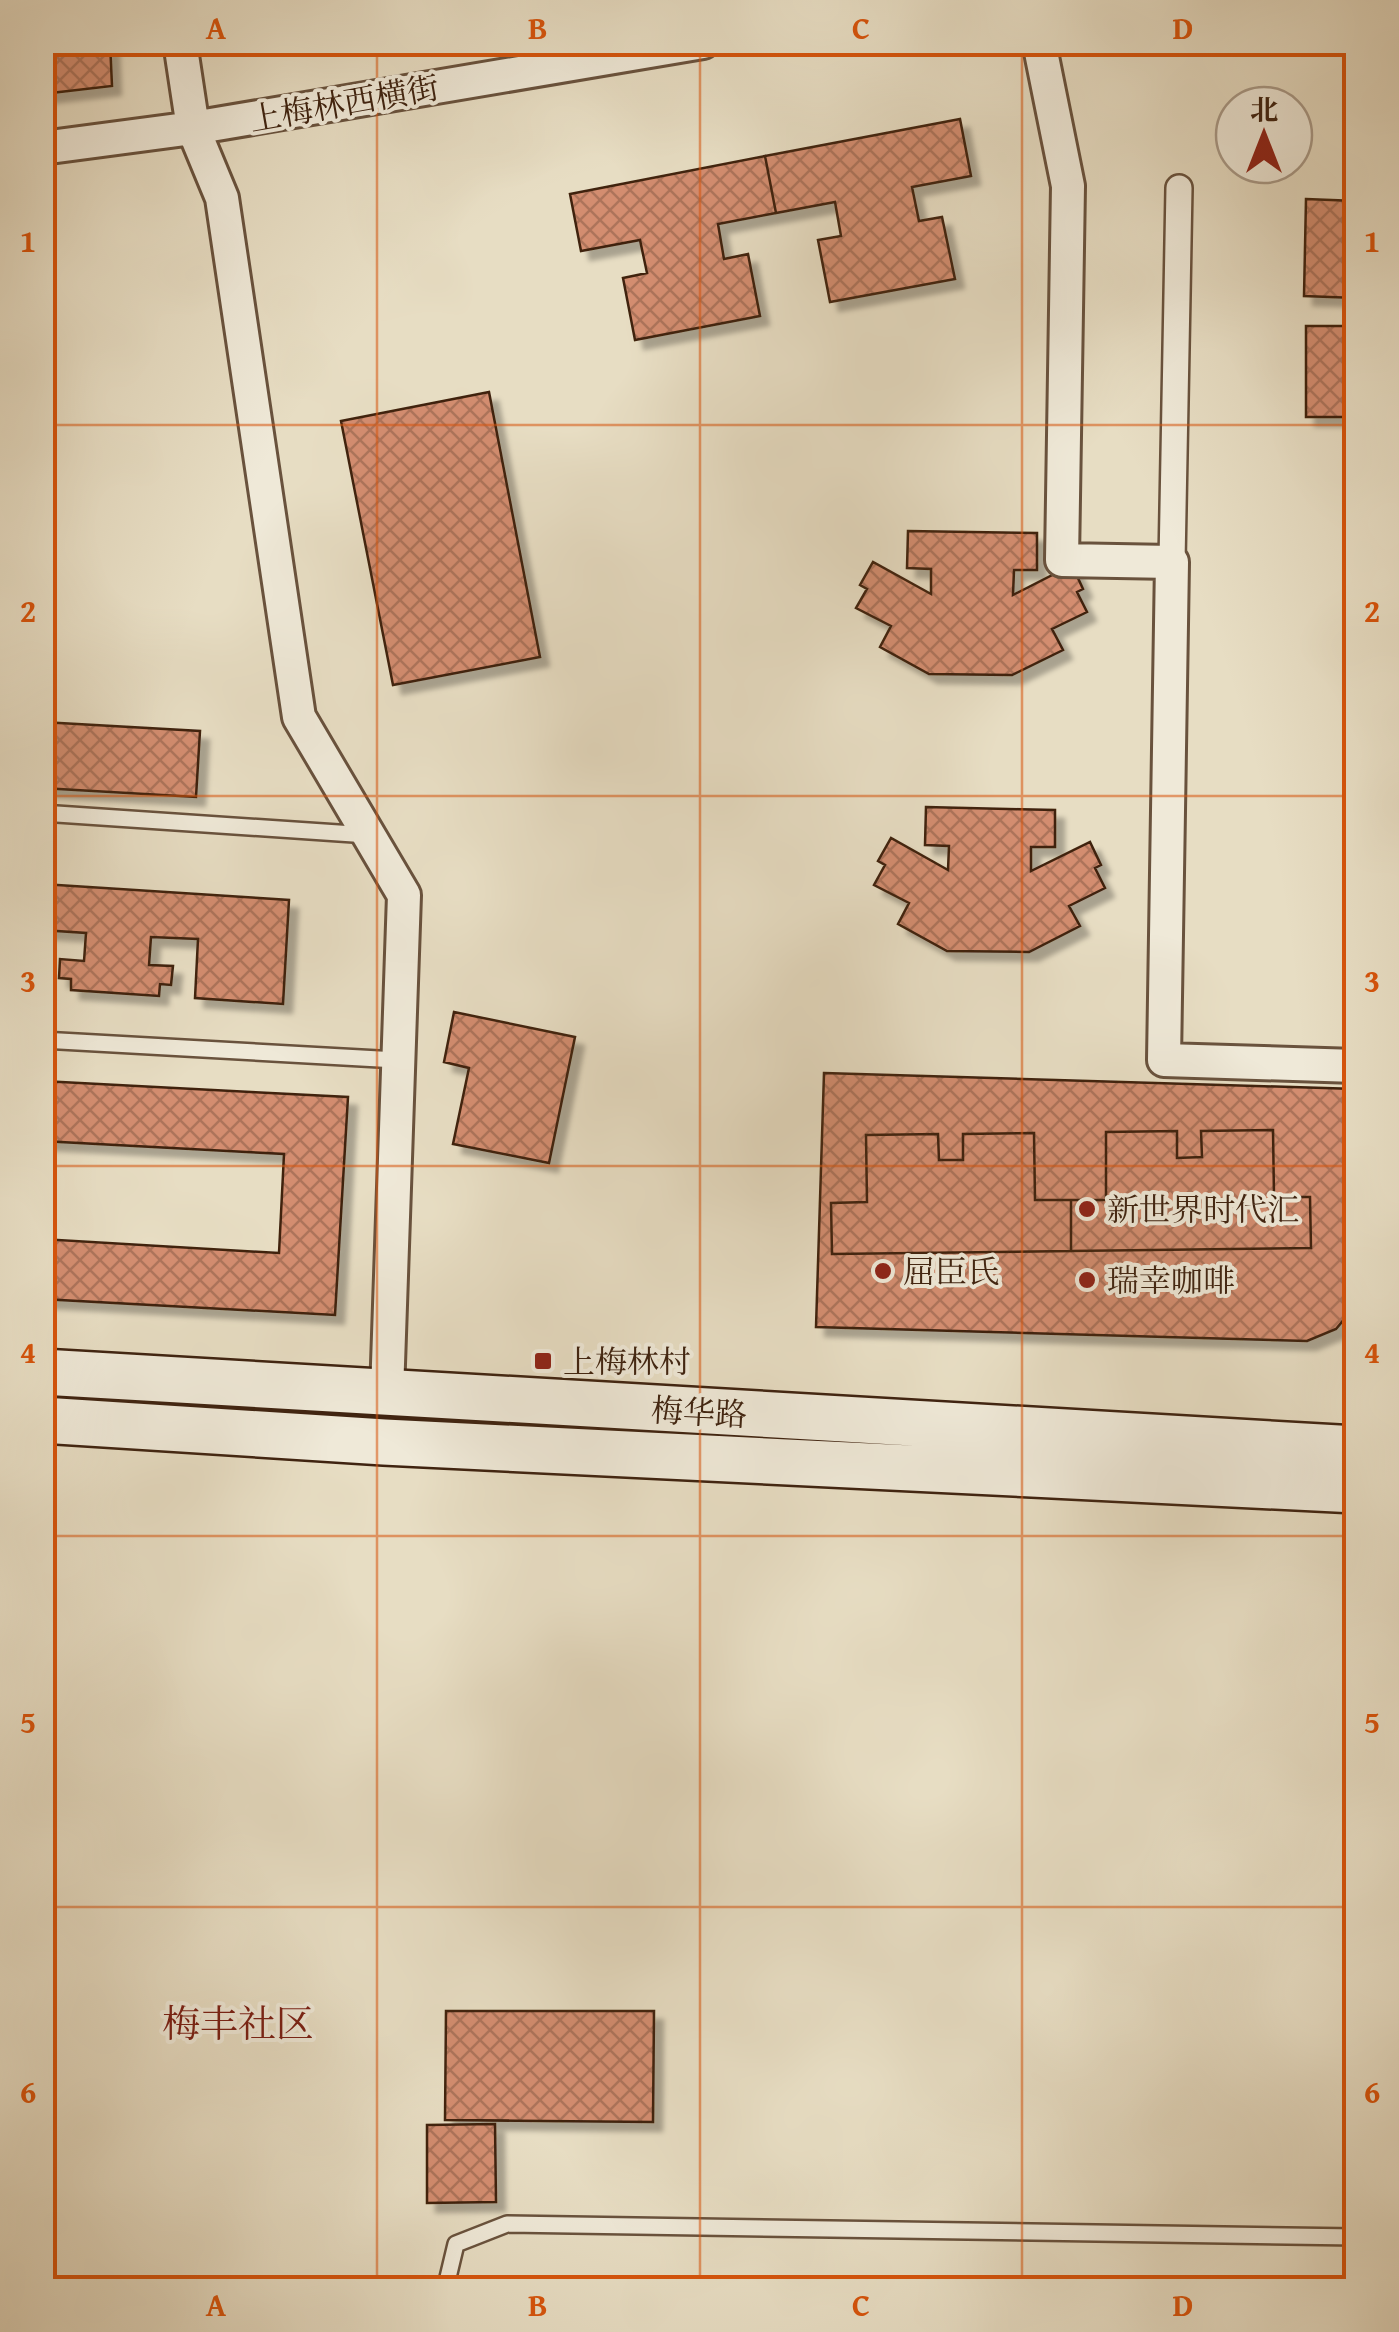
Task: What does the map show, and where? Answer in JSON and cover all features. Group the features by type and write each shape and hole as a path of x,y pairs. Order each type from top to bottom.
{"main road":[{"name":"梅华路","path":"42,1372 1356,1449"},
{"name":"梅华路","path":"42,1420 384,1442 1356,1490"}],"street":[{"path":"180,42 193,128 222,198 299,717 404,895 387,1393"},
{"name":"上梅林西横街","path":"42,148 193,128 704,42"},
{"path":"1039,42 1068,186 1062,560 1172,562"},
{"path":"1178,188 1164,1060 1356,1066"}],"lane":[{"path":"42,813 368,835"},
{"path":"42,1040 397,1060"},
{"path":"444,2290 456,2244 507,2224 1356,2238"}],"building":[{"path":"52,42 110,42 112,86 42,94 42,51 52,50"},
{"path":"960,119 971,176 912,187 919,221 942,217 955,279 830,302 818,240 841,236 835,202 776,213 765,156"},
{"path":"765,156 776,213 718,224 724,259 748,254 760,316 635,340 623,278 647,273 640,240 581,251 570,194"},
{"path":"1306,199 1356,201 1356,298 1304,296"},
{"path":"1306,326 1356,326 1356,417 1306,417"},
{"path":"489,392 540,657 393,685 341,421"},
{"path":"908,531 1037,533 1037,570 1014,570 1013,595 1072,565 1083,589 1077,592 1087,612 1052,629 1063,650 1012,675 929,674 880,647 891,626 856,608 867,589 860,585 873,562 931,594 931,569 907,568"},
{"path":"42,722 200,731 196,797 42,788"},
{"path":"926,807 1055,810 1055,847 1031,847 1031,871 1090,842 1101,865 1095,868 1105,888 1069,906 1080,926 1029,952 947,951 898,924 909,903 874,885 885,865 878,861 891,838 948,870 949,846 925,845"},
{"path":"42,884 289,900 283,1004 195,998 198,939 151,937 149,965 173,966 171,985 160,984 159,996 71,990 71,979 59,978 60,959 84,961 86,933 42,930"},
{"path":"454,1012 575,1037 549,1163 453,1144 469,1068 444,1062"},
{"name":"新世界时代汇","path":"824,1073 1356,1089 1351,1303 1346,1317 1336,1329 1307,1341 816,1327"},
{"path":"42,1081 348,1097 335,1315 42,1299 42,1239 279,1253 284,1154 42,1141"},
{"path":"1273,1130 1274,1197 1310,1197 1311,1248 1071,1251 1071,1200 1106,1200 1106,1132 1177,1131 1177,1158 1202,1157 1201,1131"},
{"path":"1034,1133 1035,1200 1071,1200 1071,1251 832,1254 831,1203 867,1202 866,1135 938,1134 939,1160 963,1160 963,1134"},
{"path":"446,2011 654,2011 653,2122 445,2120"},
{"path":"495,2124 496,2202 427,2203 427,2125"},
{"path":"508,2281 1311,2288 1311,2290 508,2290"}],"place":[{"name":"新世界时代汇","path":"1087,1209"},
{"name":"屈臣氏","path":"883,1271"},
{"name":"瑞幸咖啡","path":"1087,1280"},
{"name":"上梅林村","path":"543,1361"}],"district":[{"name":"梅丰社区","path":"238,2023"}]}
